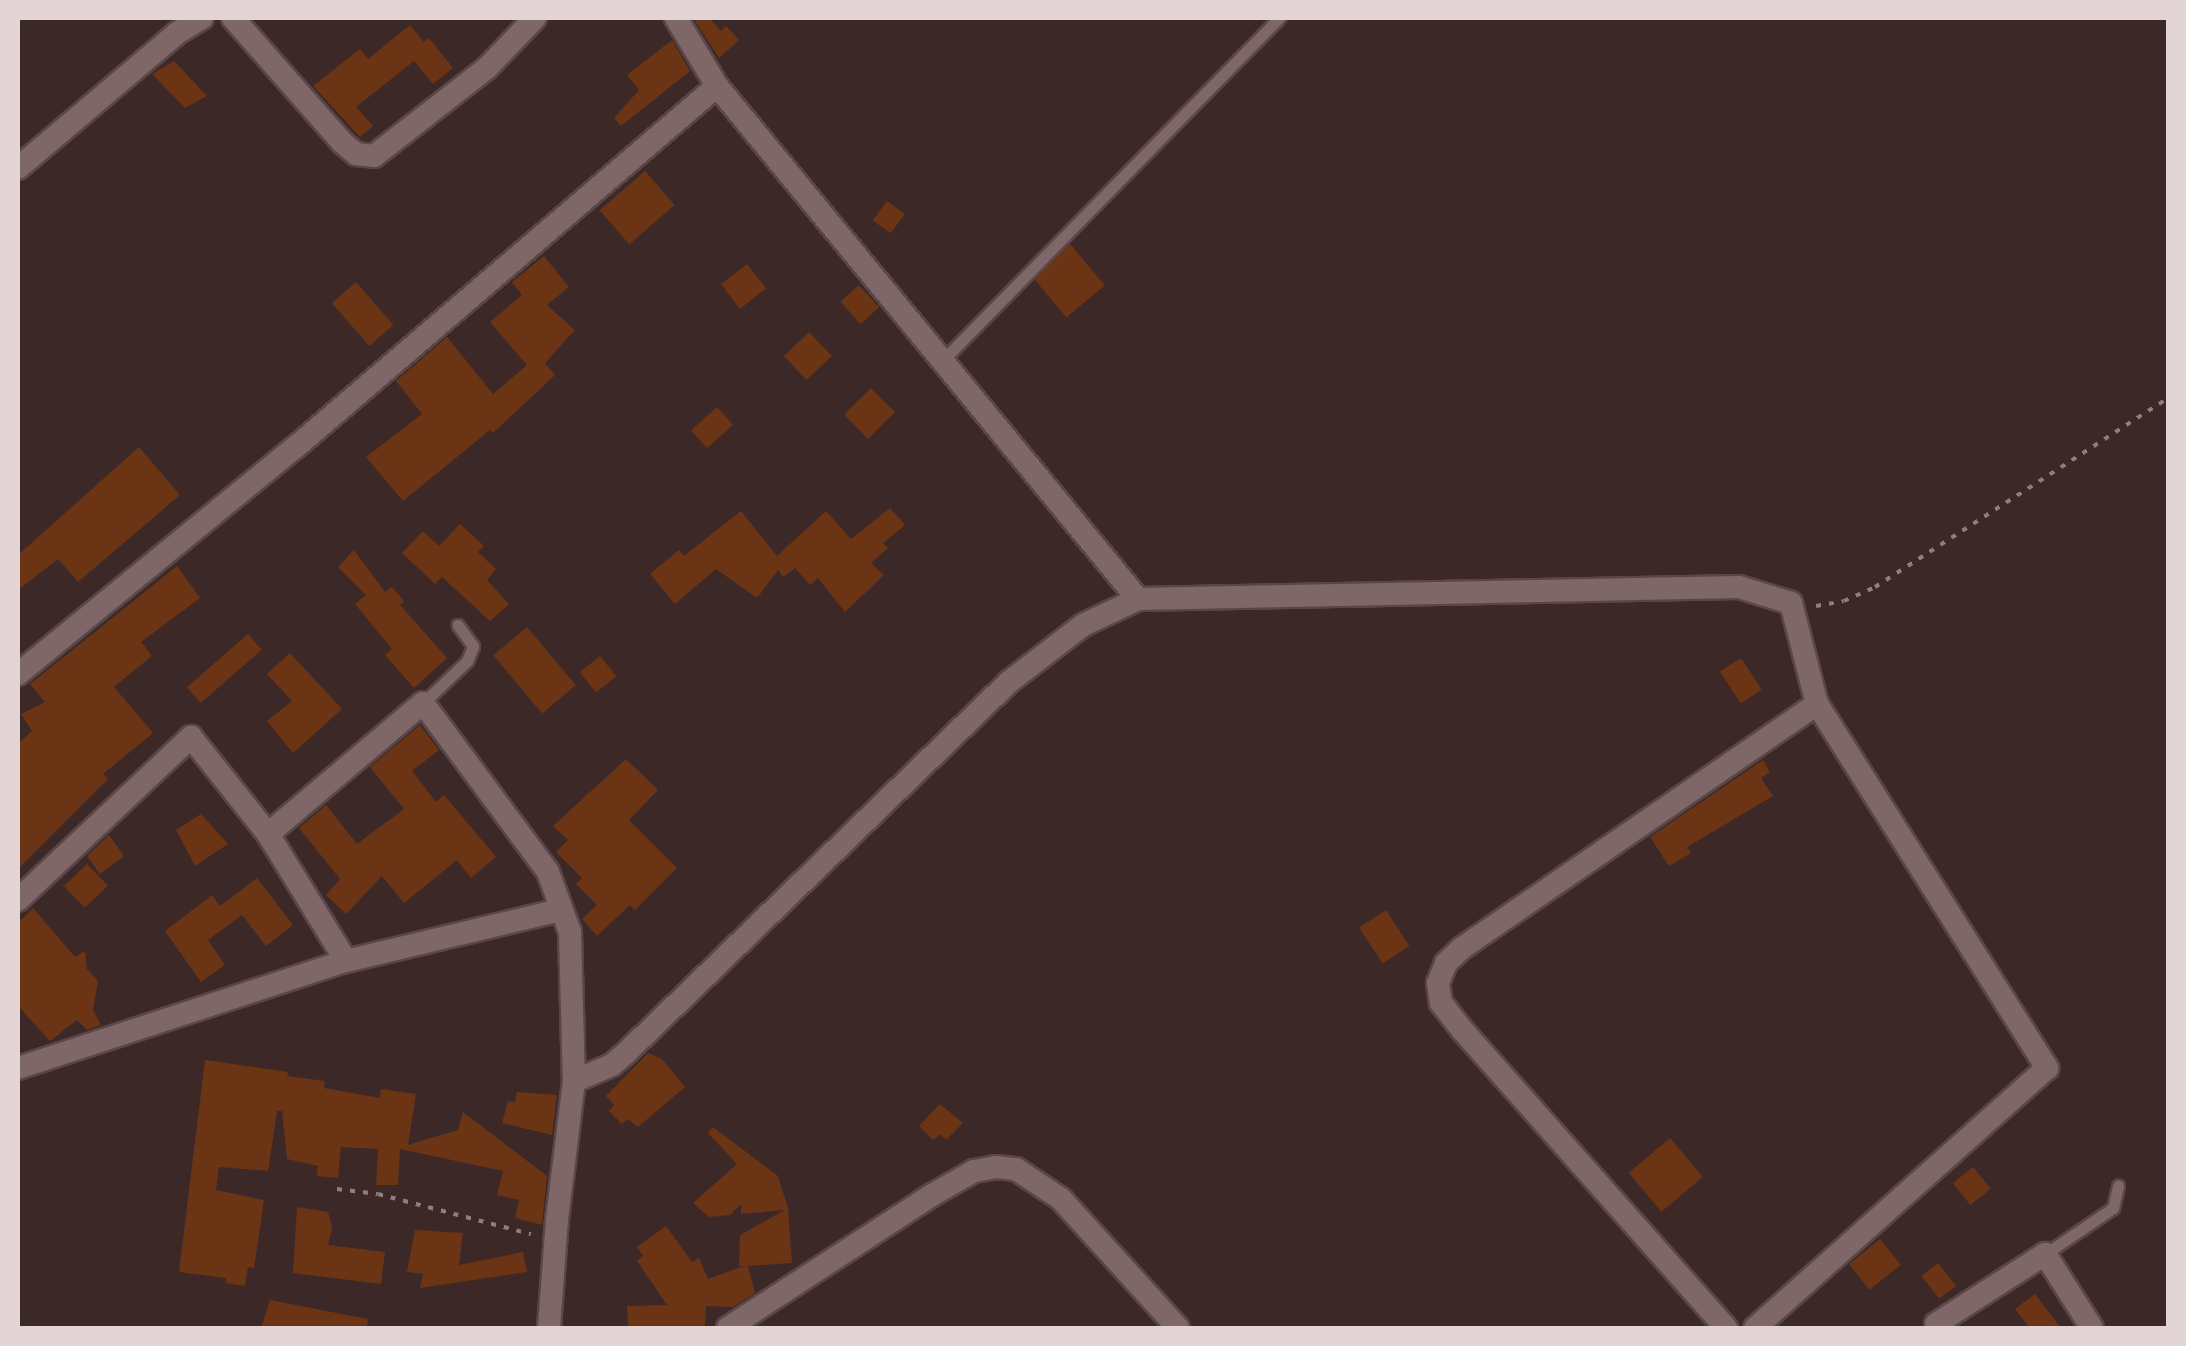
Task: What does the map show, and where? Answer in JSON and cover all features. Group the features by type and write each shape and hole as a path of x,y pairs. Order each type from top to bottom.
{"street":[{"path":"18,168 202,18"},
{"path":"233,18 342,142 356,154 374,156 487,68 534,18"},
{"path":"676,18 718,86 1138,599"},
{"path":"18,674 297,446 718,86"},
{"path":"574,1081 612,1065 626,1053 1008,682 1083,625 1138,599 1718,585 1791,602 1816,704 2046,1068 1755,1328"},
{"path":"268,834 424,703 548,872 570,932 574,1081 555,1236 549,1328"},
{"path":"1726,1328 1441,1003 1438,983 1446,964 1462,948 1816,704"},
{"path":"18,900 190,737 268,834 346,960"},
{"path":"18,1068 346,960 560,910"},
{"path":"728,1328 932,1195 974,1171 996,1167 1016,1169 1061,1199 1178,1328"},
{"path":"1936,1324 2045,1254 2092,1328"}],"lane":[{"path":"942,362 1279,18"},
{"path":"424,703 467,661 473,646 458,625"},
{"path":"2045,1254 2113,1208 2118,1186"}],"path":[{"path":"1791,602 1822,606 1875,587 2168,398"},
{"path":"337,1190 378,1194 518,1232 555,1236"}],"building":[{"path":"709,18 721,31 726,26 739,40 719,58 695,21"},
{"path":"410,25 424,42 429,38 453,68 433,84 414,61 356,107 373,126 360,137 313,86 360,49 368,59"},
{"path":"672,40 690,71 621,126 614,118 639,90 627,75"},
{"path":"174,61 207,96 185,108 152,74"},
{"path":"645,171 675,205 629,244 600,210"},
{"path":"887,201 905,214 891,233 873,220"},
{"path":"1070,244 1105,285 1066,318 1032,276"},
{"path":"544,256 569,287 547,305 575,330 545,363 555,375 493,433 490,430 403,501 366,457 422,414 396,381 447,337 493,394 527,365 490,322 522,295 512,282"},
{"path":"747,264 766,288 740,309 721,284"},
{"path":"356,282 393,325 369,346 332,303"},
{"path":"859,285 879,307 860,324 840,302"},
{"path":"809,332 832,356 807,380 784,356"},
{"path":"871,388 895,412 868,439 844,415"},
{"path":"717,407 733,425 707,448 691,430"},
{"path":"139,447 180,495 78,582 58,559 18,590 18,555"},
{"path":"890,508 905,525 883,543 888,548 871,563 884,575 845,612 818,578 810,585 795,568 783,577 778,570 757,598 716,569 675,604 650,574 679,550 684,556 741,511 777,556 826,511 851,539"},
{"path":"460,524 484,546 478,552 496,569 487,580 509,604 490,621 442,577 435,584 402,553 423,531 439,546"},
{"path":"354,550 385,592 392,587 404,601 400,605 447,658 414,688 385,655 392,649 355,604 366,595 338,567"},
{"path":"177,566 200,598 141,642 152,656 114,687 153,733 103,774 108,779 18,869 18,744 32,731 21,714 45,702 30,684"},
{"path":"527,627 576,685 542,714 493,655"},
{"path":"248,634 262,650 201,703 187,687"},
{"path":"290,653 342,709 293,753 267,721 292,701 267,674"},
{"path":"600,656 616,676 596,693 580,672"},
{"path":"1741,658 1762,690 1741,703 1720,672"},
{"path":"420,725 439,750 412,771 436,802 444,795 496,857 471,878 457,860 404,903 382,876 346,914 326,895 340,879 299,828 326,805 357,844 404,809 370,767"},
{"path":"626,759 658,790 629,820 677,868 635,910 630,905 597,936 582,919 597,905 576,884 582,878 556,852 568,840 553,826"},
{"path":"1763,760 1770,772 1761,778 1773,796 1687,847 1691,853 1669,866 1650,837"},
{"path":"201,814 228,844 195,866 176,830"},
{"path":"109,835 124,856 100,874 87,856"},
{"path":"87,864 108,886 85,908 64,886"},
{"path":"257,878 293,925 266,946 242,915 208,940 225,965 201,982 165,931 212,895 220,906"},
{"path":"33,908 75,957 85,951 87,969 98,981 93,1010 101,1025 87,1030 77,1020 50,1041 18,1006 18,923"},
{"path":"1386,910 1409,946 1383,963 1359,927"},
{"path":"648,1053 662,1059 685,1087 638,1127 628,1119 622,1124 609,1111 614,1105 606,1096"},
{"path":"205,1060 288,1072 287,1076 325,1081 324,1088 380,1098 381,1089 416,1094 408,1145 458,1130 463,1112 547,1176 542,1225 515,1218 519,1200 497,1195 503,1171 400,1149 398,1185 376,1185 378,1149 341,1147 338,1178 317,1176 318,1166 287,1159 282,1111 277,1111 268,1171 219,1167 216,1190 264,1200 254,1268 248,1267 245,1286 226,1283 226,1278 179,1272"},
{"path":"517,1092 557,1095 552,1135 502,1123 508,1101 515,1102"},
{"path":"940,1104 963,1123 946,1140 940,1134 933,1140 919,1126"},
{"path":"713,1127 778,1176 788,1208 792,1263 748,1266 755,1293 733,1307 706,1306 705,1328 628,1328 627,1306 667,1305 637,1261 643,1256 637,1247 666,1226 692,1262 699,1258 708,1279 744,1266 739,1266 740,1235 785,1210 741,1214 741,1204 730,1215 709,1217 693,1203 737,1164 708,1133"},
{"path":"1670,1138 1703,1177 1661,1212 1629,1173"},
{"path":"1973,1167 1991,1189 1970,1205 1953,1183"},
{"path":"297,1207 328,1212 332,1228 328,1245 385,1252 381,1284 293,1273"},
{"path":"415,1230 463,1233 459,1265 523,1252 527,1272 420,1288 423,1274 407,1272"},
{"path":"1880,1239 1901,1265 1870,1290 1849,1264"},
{"path":"1938,1263 1956,1286 1939,1299 1921,1276"},
{"path":"2035,1294 2061,1328 2030,1328 2015,1309"},
{"path":"270,1300 368,1319 367,1328 261,1328"}]}
